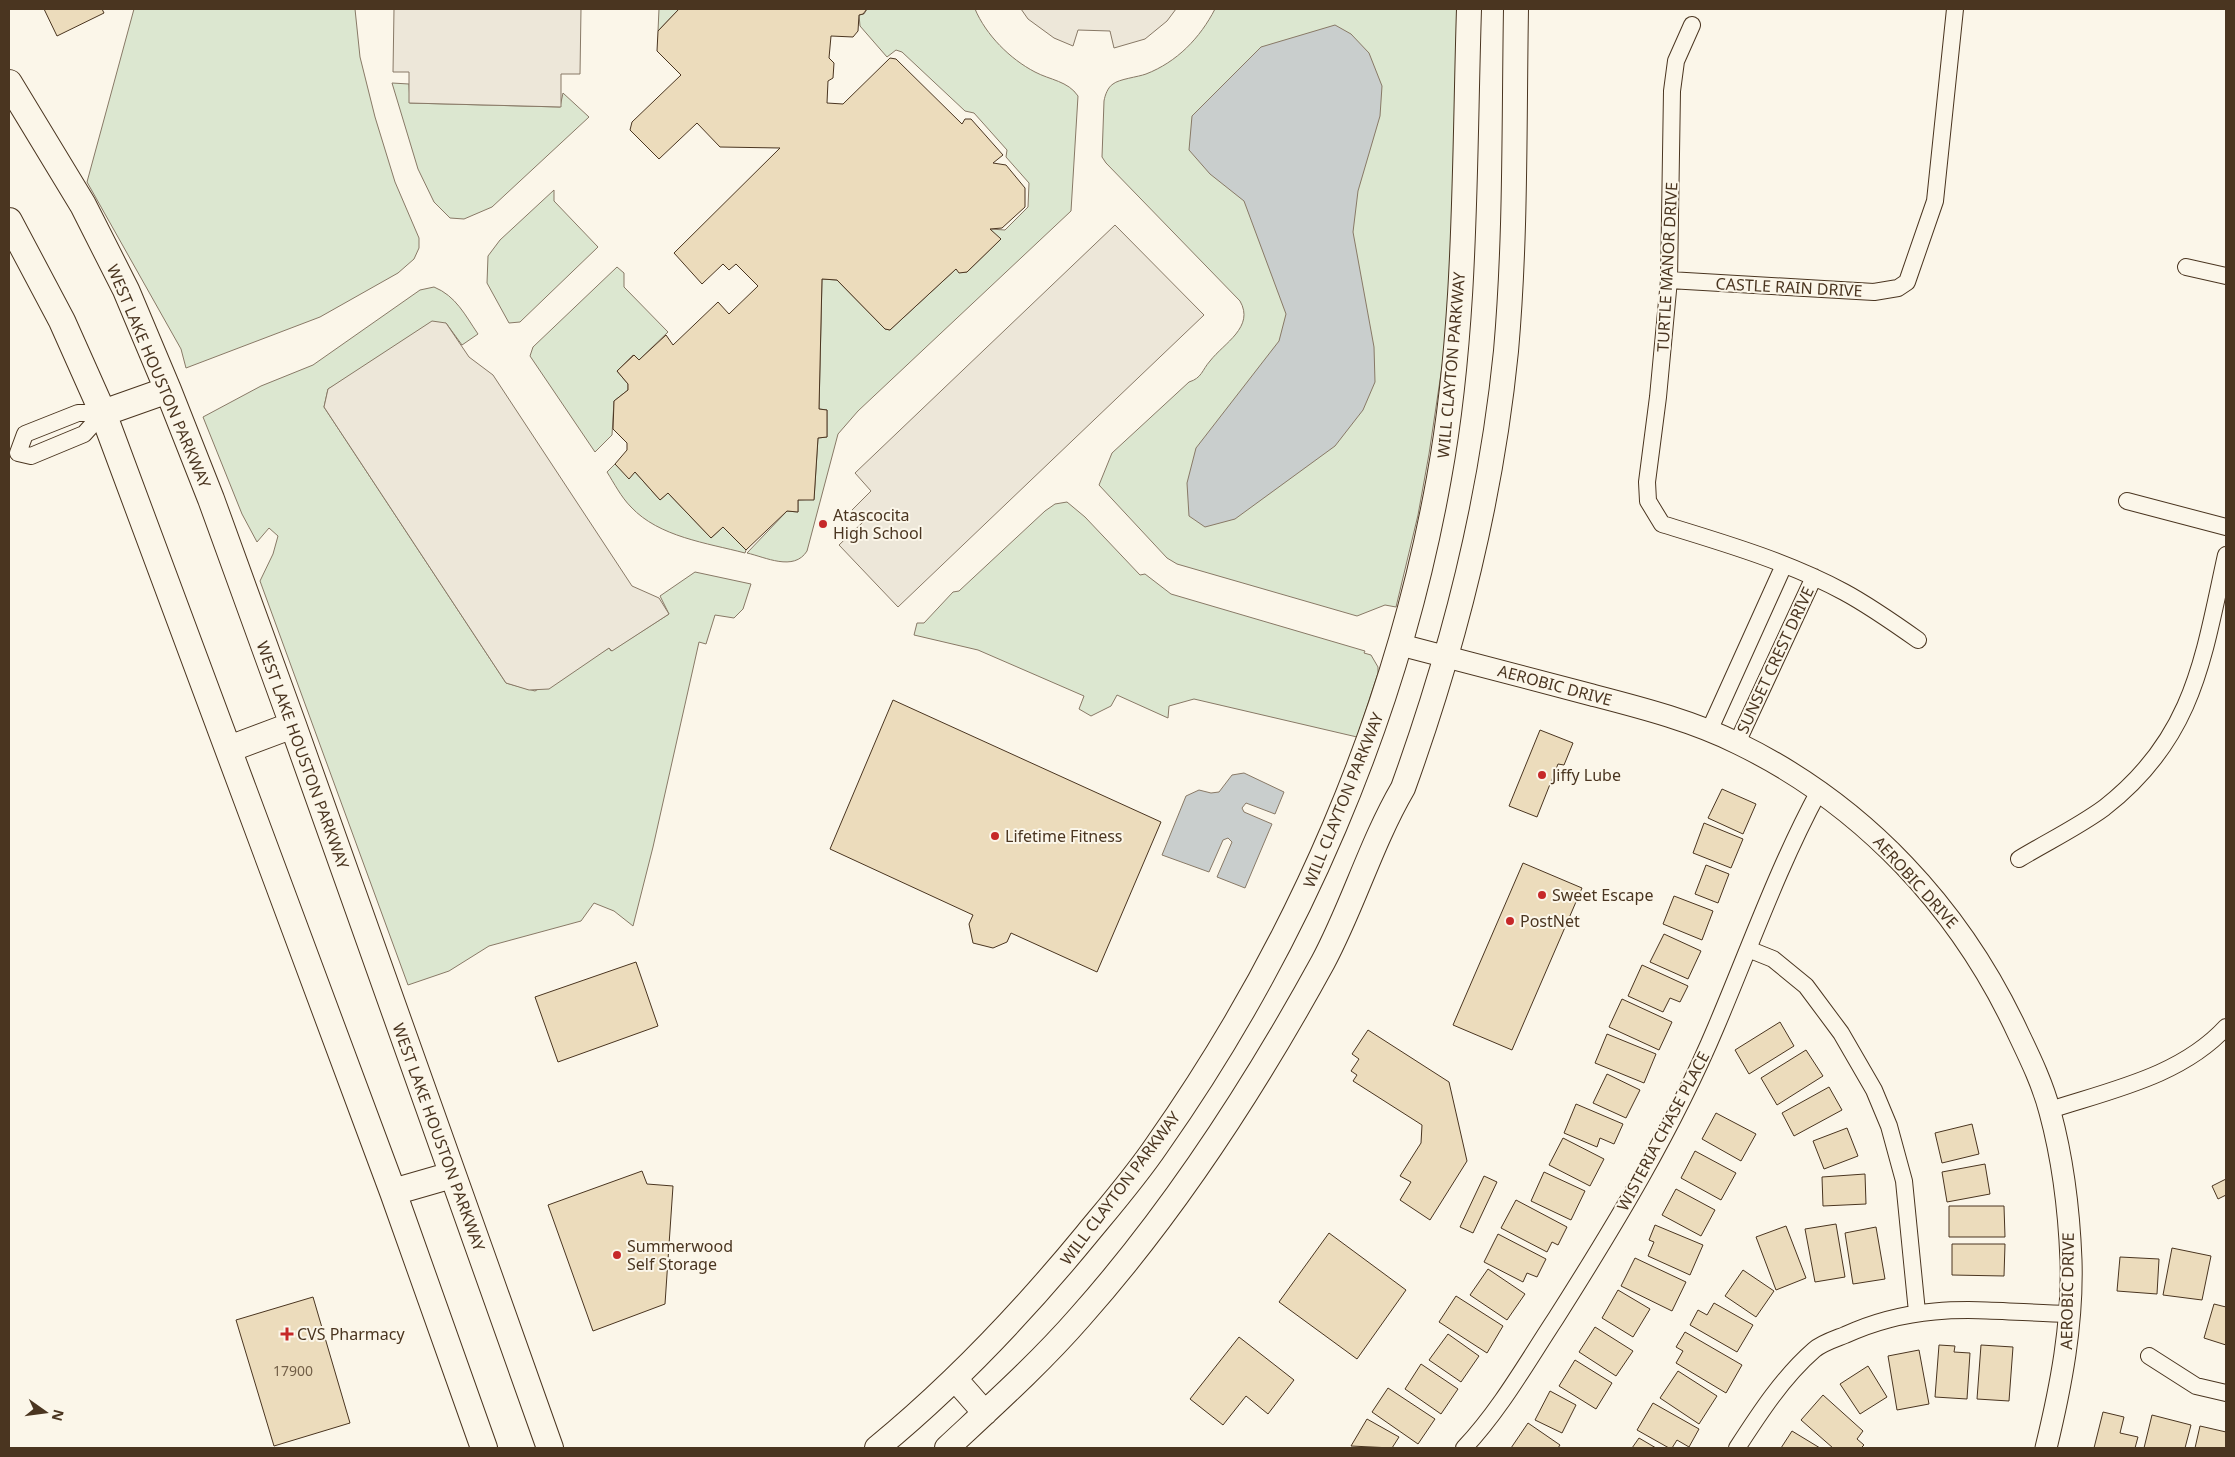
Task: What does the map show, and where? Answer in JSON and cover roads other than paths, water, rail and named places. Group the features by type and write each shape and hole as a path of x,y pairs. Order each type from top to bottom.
{"main road":[{"name":"WILL CLAYTON PARKWAY","path":"877,1448 956,1380 1044,1285 1156,1147 1215,1056 1298,909 1336,825 1391,680 1402,645 1439,479 1451,399 1459,310 1469,9"},
{"path":"947,1448 1066,1332 1125,1263 1184,1186 1246,1096 1298,1007 1355,897 1390,811 1403,788 1447,657 1474,547 1487,483 1506,352 1511,283 1516,9"},
{"name":"WEST LAKE HOUSTON PARKWAY","path":"9,82 87,214 126,290 168,390 214,508 293,725 550,1448"},
{"path":"9,221 62,321 103,413 393,1192 484,1448"},
{"path":"103,413 168,390"},
{"path":"229,749 293,725"},
{"path":"393,1192 452,1175"},
{"path":"956,1380 985,1413"}],"street":[{"name":"CASTLE RAIN DRIVE","path":"1669,280 1874,292 1898,288 1907,282 1936,201 1955,9"},
{"name":"TURTLE MANOR DRIVE","path":"1692,25 1676,61 1672,91 1669,280 1658,397 1647,482 1648,501 1652,511 1662,524 1752,551 1784,565"},
{"path":"2186,267 2226,276"},
{"path":"78,413 103,413 84,434 31,456 14,455 25,434 78,413"},
{"path":"2127,500 2226,527"},
{"path":"2019,859 2103,809 2134,782 2177,726 2191,696 2203,658 2226,555"},
{"path":"1784,565 1844,592 1918,640"},
{"name":"SUNSET CREST DRIVE","path":"1709,731 1784,565"},
{"name":"SUNSET CREST DRIVE","path":"1737,743 1814,577"},
{"name":"AEROBIC DRIVE","path":"1402,645 1627,704 1709,731 1737,743 1781,766 1819,791 1880,838 1940,904 1976,954 2008,1010 2034,1066 2050,1110 2066,1195 2071,1261 2066,1354 2046,1448"},
{"name":"WISTERIA CHASE PLACE","path":"1464,1448 1498,1406 1525,1366 1629,1199 1705,1050 1748,949 1772,884 1819,791"},
{"path":"1748,949 1773,959 1806,986 1841,1033 1874,1090 1889,1126 1904,1181 1918,1312"},
{"path":"2050,1110 2149,1078 2199,1050 2226,1027"},
{"path":"1737,1448 1769,1401 1815,1348 1874,1323 1918,1312 1968,1309 2069,1314"},
{"path":"2149,1356 2196,1386 2226,1393"}],"place":[{"name":"Atascocita High School","path":"823,524"},
{"name":"Jiffy Lube","path":"1542,775"},
{"name":"Lifetime Fitness","path":"995,836"},
{"name":"Sweet Escape","path":"1542,895"},
{"name":"PostNet","path":"1510,921"},
{"name":"Summerwood Self Storage","path":"617,1255"},
{"name":"CVS Pharmacy","path":"287,1334"}]}
